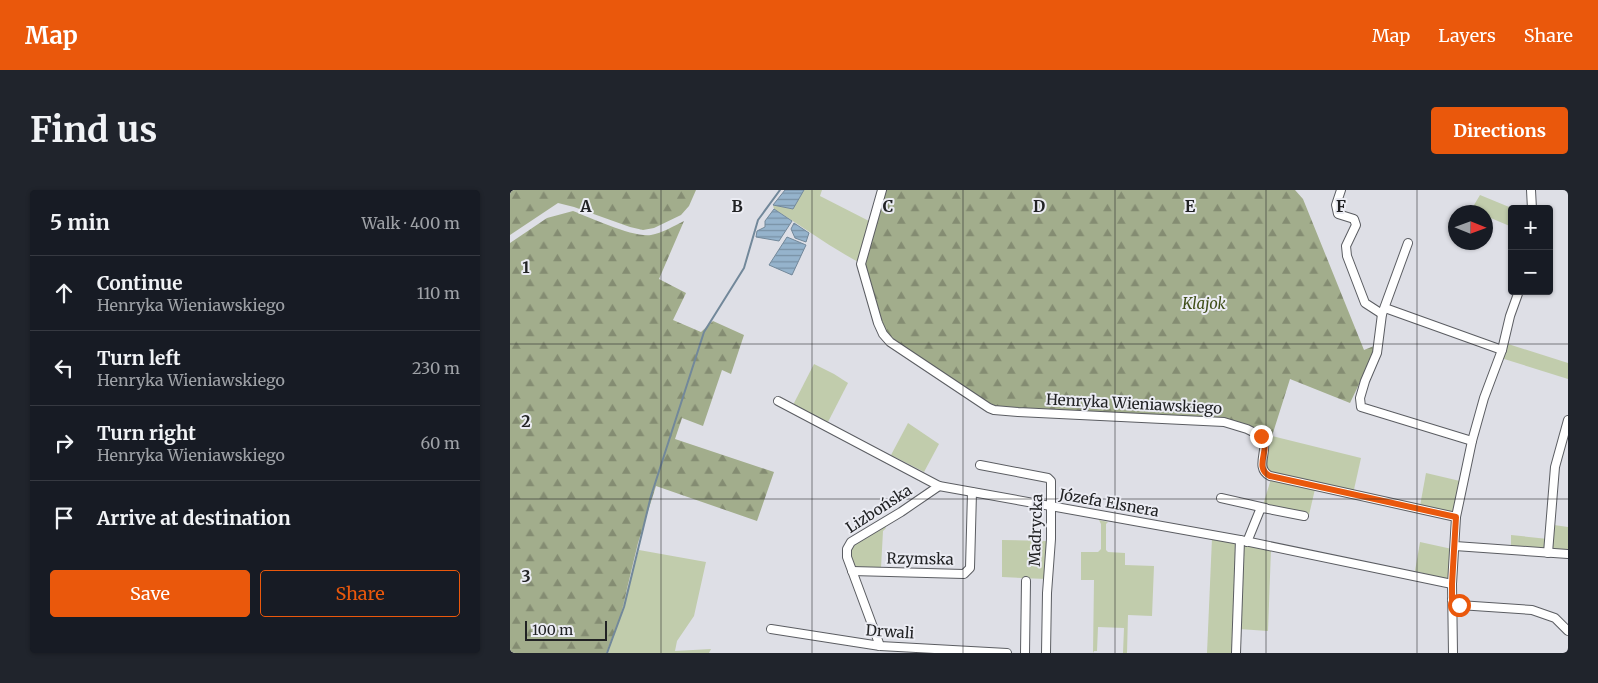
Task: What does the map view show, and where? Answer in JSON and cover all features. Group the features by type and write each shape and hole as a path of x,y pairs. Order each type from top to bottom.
{"street":[{"name":"Henryka Wieniawskiego","path":"882,190 862,264 872,305 883,334 890,342 989,408 1018,412 1224,422 1247,429 1263,437 1266,444 1262,466 1263,470 1270,476 1456,517"},
{"path":"1340,190 1336,205 1338,214 1354,219 1356,225 1346,246 1346,256 1366,303 1383,311 1502,350"},
{"path":"1531,190 1532,205"},
{"path":"1408,243 1383,311 1377,354 1360,398 1362,407 1472,441"},
{"path":"1453,653 1452,584 1456,517 1472,441 1484,398 1502,350 1510,316 1518,295"},
{"name":"Józefa Elsnera","path":"778,401 939,486 1243,541 1452,584"},
{"path":"1548,553 1555,468 1568,420"},
{"name":"Madrycka","path":"980,465 1050,479 1052,484 1046,653"},
{"name":"Lizbońska","path":"880,646 846,553 849,544 939,486"},
{"name":"Rzymska","path":"852,571 964,574 970,568 972,492"},
{"path":"1221,498 1304,516"},
{"path":"1236,653 1243,541 1260,510 1265,508"},
{"path":"1455,546 1568,554"},
{"path":"1025,653 1026,581"},
{"path":"1452,600 1459,605 1532,610 1555,618 1568,631"},
{"name":"Drwali","path":"771,629 880,646 1007,653"}],"green space":[{"path":"510,190 696,190 689,206 681,215 654,228 643,230 630,227 558,203 510,235"},
{"path":"804,190 822,190 820,196 869,221 860,263 774,209 773,205 793,209"},
{"name":"Klajok","path":"884,190 1295,190 1303,199 1364,350 1374,346 1373,355 1350,403 1290,379 1272,436 1224,419 992,407 883,331 864,263"},
{"path":"1480,195 1508,207 1508,225 1493,219 1493,205 1474,205"},
{"path":"573,211 612,227 644,235 659,233 684,221 659,279 686,293 673,320 701,332 713,321 744,335 731,374 722,370 703,426 682,418 675,439 774,472 757,521 656,486 638,543 620,618 606,653 510,653 510,243 547,218"},
{"path":"1505,343 1568,363 1568,379 1501,358"},
{"path":"814,364 848,383 828,422 793,405"},
{"path":"908,423 939,444 924,472 891,455"},
{"path":"1272,436 1361,458 1353,494 1271,474 1263,467"},
{"path":"1426,473 1460,481 1454,514 1420,506"},
{"path":"1271,479 1315,489 1309,515 1263,505"},
{"path":"1099,520 1108,522 1106,524 1106,550 1108,552 1125,553 1125,565 1154,566 1152,616 1128,615 1127,653 1123,653 1124,628 1098,627 1097,651 1093,653 1094,580 1081,580 1081,552 1098,552 1101,549 1101,524"},
{"path":"884,525 886,528 883,531 881,568 855,568 849,554 852,544"},
{"path":"1554,525 1568,527 1568,552 1551,551"},
{"path":"1511,535 1548,539 1546,550 1511,548"},
{"path":"1212,538 1237,543 1234,653 1207,653"},
{"path":"1002,540 1046,541 1046,579 1002,577"},
{"path":"1420,542 1452,549 1450,580 1415,571"},
{"path":"1243,544 1271,549 1268,631 1239,629"},
{"path":"639,550 706,562 694,616 677,641 675,651 711,649 709,653 605,653 613,636"}],"water":[{"path":"785,190 804,190 793,209 773,205"},
{"path":"774,209 792,221 779,241 756,237 757,231 765,227 765,221"},
{"path":"794,223 809,233 806,242 795,238 791,229"},
{"path":"787,237 806,245 792,275 769,265"}],"waterway":[{"path":"607,653 624,607 651,496 704,332 744,268 758,220 780,190"}],"route":[{"path":"1261,436 1265,439 1266,444 1262,466 1266,474 1270,476 1456,517 1452,600 1459,605"}]}
